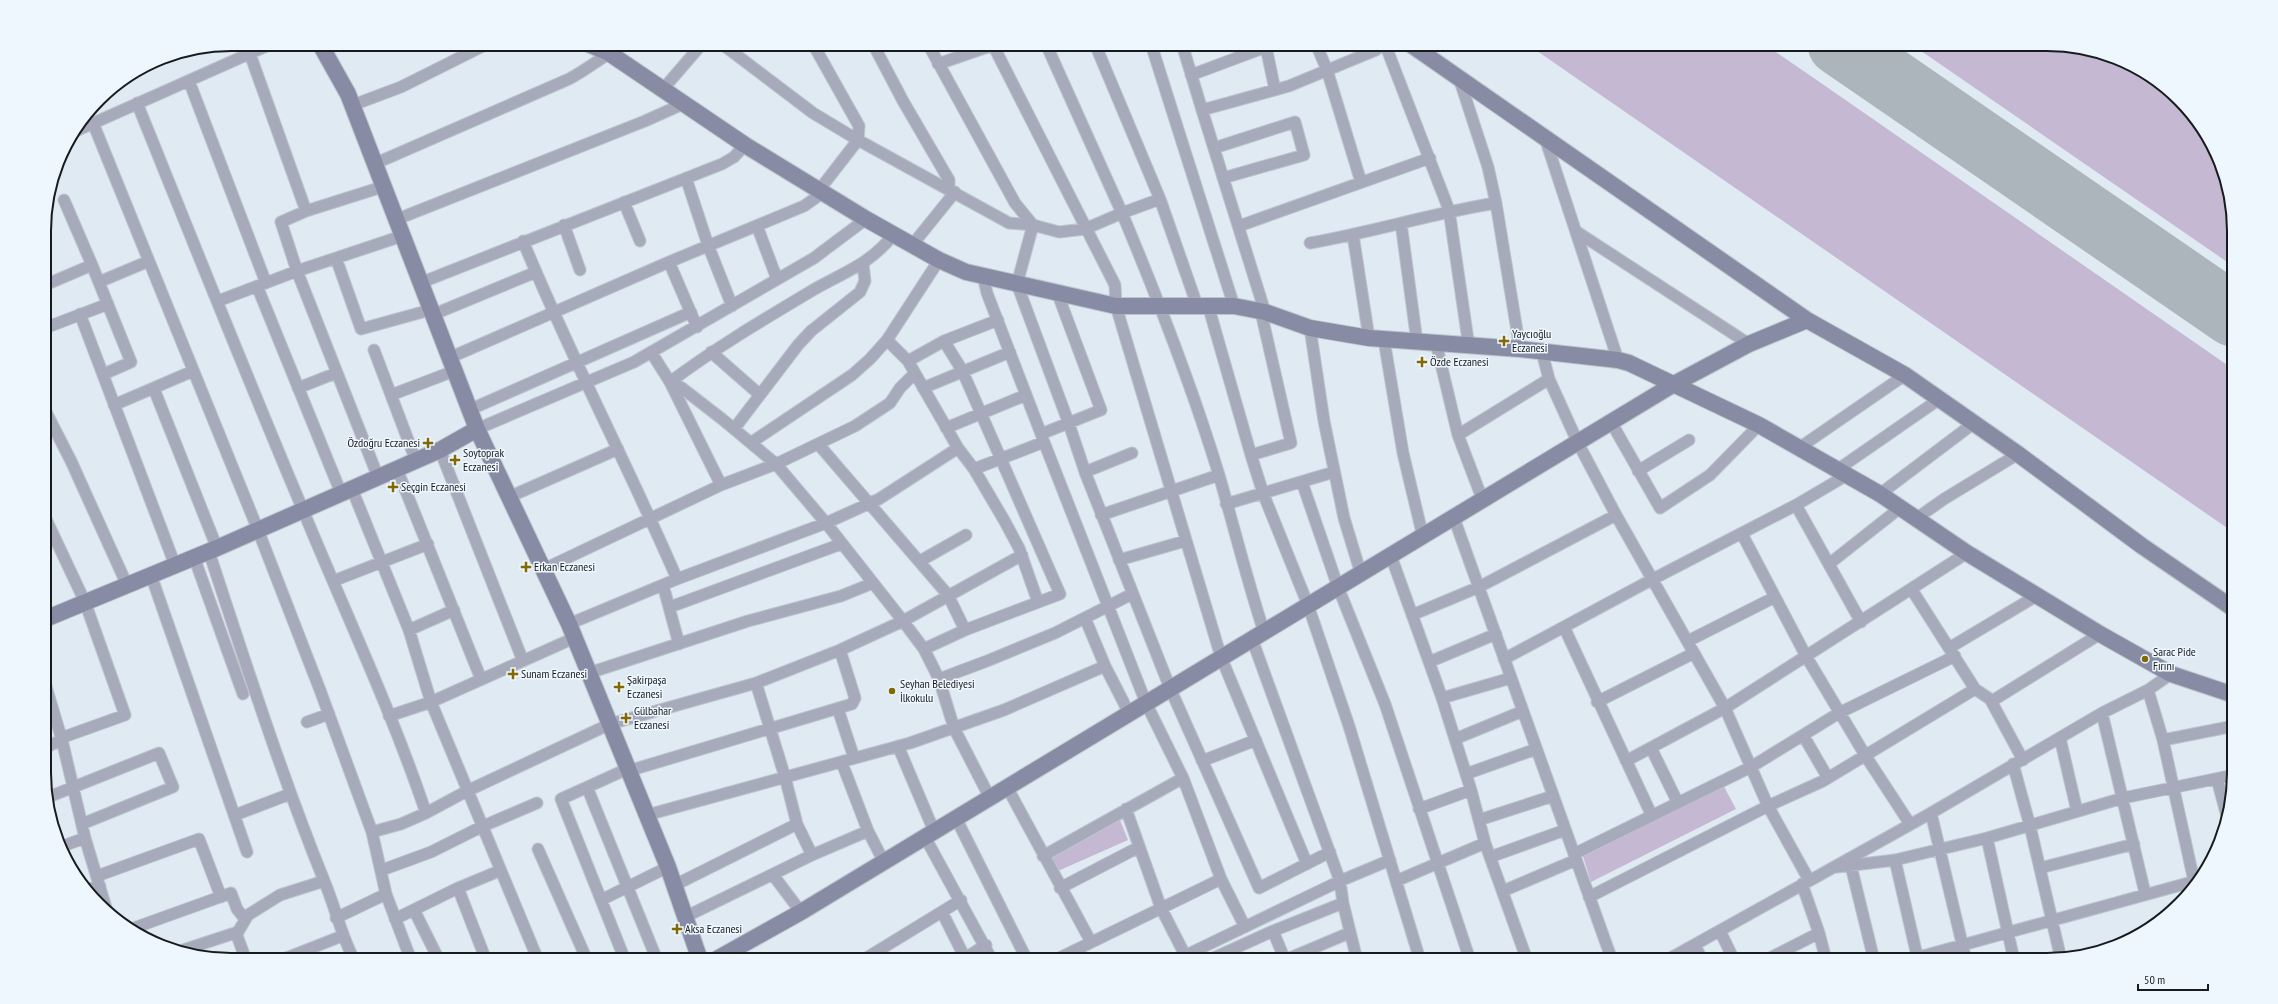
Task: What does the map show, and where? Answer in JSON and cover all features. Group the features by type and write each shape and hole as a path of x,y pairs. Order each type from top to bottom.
{"main road":[{"path":"324,51 338,73 353,105 382,187 477,429 572,631 668,867 698,953"},
{"path":"1420,51 1807,320 1905,376 1938,400 1974,423 2142,546 2227,604"},
{"path":"610,52 745,145 866,219 913,244 939,260 983,276 1116,306 1234,306 1263,312 1310,328 1377,339 1520,349 1618,360 1674,384 1759,425 1880,494 1968,553 2100,634 2171,674 2227,693"},
{"path":"728,953 801,912 1146,702 1483,501 1674,384 1750,344 1807,320"},
{"path":"51,616 175,566 416,461 440,450 477,429"}],"street":[{"path":"84,127 256,51"},
{"path":"353,105 400,87 473,51"},
{"path":"664,88 696,51"},
{"path":"731,51 813,113 858,140 952,191 975,206 1009,223 1033,225 1059,232 1086,229 1122,213 1160,199"},
{"path":"391,395 554,313 708,245 804,206 822,191 858,140 859,126 817,51"},
{"path":"877,51 903,101 949,180 952,191"},
{"path":"932,51 1015,203 1033,225"},
{"path":"938,64 969,51"},
{"path":"997,51 1115,286 1116,306 1170,492 1221,658 1307,864"},
{"path":"1049,51 1122,213 1161,305 1219,475 1244,570 1258,635 1340,881 1349,933 1355,953"},
{"path":"1098,51 1203,305 1263,493 1308,605 1349,726 1418,953"},
{"path":"1153,51 1234,306"},
{"path":"1184,51 1239,226 1263,312 1291,443 1250,455"},
{"path":"1191,75 1255,51"},
{"path":"1267,51 1276,90"},
{"path":"1319,51 1327,70 1361,182"},
{"path":"1202,110 1276,90 1374,51"},
{"path":"1388,51 1449,210 1469,346"},
{"path":"374,164 569,79 595,65 610,52"},
{"path":"250,54 306,211"},
{"path":"1459,78 1488,166 1496,202 1520,349"},
{"path":"189,81 298,388 382,562 409,630 431,702 499,871 535,953"},
{"path":"137,103 303,510 411,768 426,813"},
{"path":"395,220 645,121 685,103"},
{"path":"1214,148 1295,122 1304,155 1223,178"},
{"path":"93,123 258,530 328,714 372,832 382,870 386,894 408,953"},
{"path":"1545,138 1618,360"},
{"path":"420,283 728,161 745,145"},
{"path":"1239,226 1430,158"},
{"path":"686,178 708,245 732,306"},
{"path":"378,477 297,271 281,222 306,211 382,187"},
{"path":"913,244 952,191"},
{"path":"64,200 131,362 104,374"},
{"path":"624,202 640,241"},
{"path":"1310,243 1353,235 1449,210 1496,202"},
{"path":"477,429 585,383 651,352 814,258 866,219"},
{"path":"1401,223 1417,342"},
{"path":"564,225 580,270"},
{"path":"1033,225 1017,284 1069,424 1085,472 1132,594 1170,688 1259,888 1330,852"},
{"path":"757,226 778,279"},
{"path":"1577,232 1750,344"},
{"path":"670,382 711,352 814,290 877,255 894,234"},
{"path":"1353,235 1423,537"},
{"path":"218,301 297,271 402,236"},
{"path":"523,241 585,383 651,519 677,579"},
{"path":"336,258 361,329 431,312 536,272"},
{"path":"752,442 788,416 852,376 887,340 939,260"},
{"path":"98,282 149,261"},
{"path":"669,262 696,327"},
{"path":"734,429 759,394 802,340 860,292 866,275 863,264"},
{"path":"51,282 92,265"},
{"path":"983,276 1042,438 1107,606 1146,702 1183,778 1220,879 1245,927"},
{"path":"974,469 1000,459 1100,410 1057,292"},
{"path":"51,326 108,304"},
{"path":"469,410 691,312"},
{"path":"80,314 104,374 114,405 175,566"},
{"path":"908,361 944,341 998,320"},
{"path":"1310,328 1334,472 1344,518 1361,574"},
{"path":"887,340 908,361 958,448 974,469 1004,520 1022,555 1038,602"},
{"path":"924,649 965,630 1060,594 962,370 944,341"},
{"path":"1436,343 1458,435 1483,501"},
{"path":"374,350 416,461"},
{"path":"651,352 670,382 721,485"},
{"path":"711,352 759,394"},
{"path":"923,388 962,370 1010,352"},
{"path":"1542,352 1549,379 1578,443 1616,515 1725,708 1768,806 1805,882 1824,953"},
{"path":"114,405 193,371"},
{"path":"298,388 336,373"},
{"path":"544,569 721,485 776,464 819,445 855,426 890,403 900,388 915,373"},
{"path":"1799,448 1905,376"},
{"path":"1458,435 1549,379"},
{"path":"670,382 682,388 752,442 776,464 826,523 903,621 924,649 939,679 954,728 990,798"},
{"path":"154,389 207,552 290,794 324,881 342,936 350,953"},
{"path":"946,428 1026,395"},
{"path":"1504,659 1653,579 1796,505 1842,473 1938,400"},
{"path":"51,422 71,461 127,585"},
{"path":"1611,422 1660,508 1710,475 1759,425"},
{"path":"1880,494 1974,423"},
{"path":"1638,471 1689,440"},
{"path":"819,445 948,595 965,630"},
{"path":"389,716 431,702 523,661 572,631 663,585 826,523 868,502 879,499 958,448"},
{"path":"509,497 618,449"},
{"path":"440,450 523,661"},
{"path":"1085,472 1132,453"},
{"path":"1917,518 1944,499 2018,454"},
{"path":"397,469 481,679"},
{"path":"1226,504 1334,472"},
{"path":"1101,515 1219,475"},
{"path":"1302,482 1338,587 1385,704 1468,953"},
{"path":"1796,505 1861,622"},
{"path":"1829,564 1900,508"},
{"path":"1412,615 1479,587 1616,515"},
{"path":"1454,518 1609,953"},
{"path":"51,530 85,602 125,715 51,744"},
{"path":"1742,534 1806,656 1865,755 1910,824"},
{"path":"920,561 966,535"},
{"path":"1119,560 1185,541"},
{"path":"333,581 428,544"},
{"path":"670,607 841,544"},
{"path":"207,552 243,694"},
{"path":"1626,761 1725,708 1968,553"},
{"path":"372,832 402,824 467,791 610,724 756,683 840,650 903,621 1022,555"},
{"path":"1391,556 1442,698 1471,790 1485,844 1525,953"},
{"path":"151,575 247,852"},
{"path":"589,673 748,621 842,596 873,583"},
{"path":"663,585 679,644"},
{"path":"1912,590 1975,689 1992,701 2018,762 2030,826 2060,953"},
{"path":"939,679 987,661 1085,618 1132,594"},
{"path":"1503,891 1575,857 1652,816 1751,767 1840,713 1952,652 2038,595"},
{"path":"1688,641 1775,597"},
{"path":"409,630 454,610"},
{"path":"1085,618 1105,666 1129,713"},
{"path":"1564,627 1597,702 1652,816"},
{"path":"1429,662 1496,634"},
{"path":"1992,701 2100,634"},
{"path":"622,953 561,799 628,770 852,704 855,698 840,650"},
{"path":"1597,702 1694,653"},
{"path":"647,815 785,776 842,763 954,728 1105,666"},
{"path":"1680,953 1931,813 2102,713 2148,690 2171,674"},
{"path":"1442,698 1511,678"},
{"path":"756,683 785,776 797,824 812,855"},
{"path":"1589,897 1768,806 1828,778 1975,689"},
{"path":"2148,690 2163,740 2195,876"},
{"path":"51,708 62,739 85,838 104,900"},
{"path":"838,709 854,758"},
{"path":"1455,739 1523,711"},
{"path":"2102,713 2124,798 2145,893"},
{"path":"307,722 328,714"},
{"path":"2163,740 2227,727"},
{"path":"1803,735 1828,778"},
{"path":"2060,738 2077,811"},
{"path":"1202,762 1256,740"},
{"path":"898,746 930,834 961,900 989,953"},
{"path":"1651,748 1678,803"},
{"path":"1466,774 1536,749"},
{"path":"53,795 159,753 173,788 82,824"},
{"path":"842,763 868,831 884,862"},
{"path":"1832,868 1895,860 1987,838 2124,798 2227,777"},
{"path":"1043,856 1183,778"},
{"path":"2216,779 2224,807"},
{"path":"587,787 655,953"},
{"path":"1007,787 1060,888 1091,942"},
{"path":"1419,809 1471,790"},
{"path":"235,815 290,794"},
{"path":"1479,820 1553,796"},
{"path":"382,870 431,852 481,827 537,803"},
{"path":"1126,809 1178,953"},
{"path":"1931,813 1941,848 1964,953"},
{"path":"956,818 1024,953"},
{"path":"675,885 797,824"},
{"path":"1490,858 1566,830"},
{"path":"685,917 812,855 868,831"},
{"path":"66,845 85,838"},
{"path":"1987,838 2012,953"},
{"path":"91,886 98,881 199,839 221,897"},
{"path":"1396,880 1485,844"},
{"path":"2040,868 2134,844"},
{"path":"1060,888 1139,847"},
{"path":"538,849 584,953"},
{"path":"1190,953 1340,881 1390,860"},
{"path":"1895,860 1913,953"},
{"path":"1851,866 1872,953"},
{"path":"601,900 668,867"},
{"path":"395,919 458,888 499,871"},
{"path":"773,875 801,912"},
{"path":"1068,953 1220,879"},
{"path":"189,948 236,933 240,930 245,919 287,891 324,881"},
{"path":"1936,953 2190,881"},
{"path":"458,888 483,953"},
{"path":"137,927 231,893 237,909 245,919"},
{"path":"336,918 386,894"},
{"path":"875,953 961,900"},
{"path":"1224,953 1273,931 1343,903"},
{"path":"414,910 436,953"},
{"path":"942,912 961,953"},
{"path":"1273,931 1282,953"},
{"path":"1720,931 1731,953"},
{"path":"236,933 243,953"},
{"path":"1302,953 1349,933"},
{"path":"1780,953 1819,933"},
{"path":"299,953 342,936"},
{"path":"973,953 986,945"},
{"path":"1695,945 1699,953"}],"shaded area":[{"path":"1537,51 1774,51 1821,83 2227,365 2227,528"},
{"path":"1921,51 2058,51 2082,54 2116,65 2147,81 2166,96 2182,112 2197,131 2213,162 2224,196 2227,220 2227,262"},
{"path":"1720,779 1736,809 1591,882 1582,853"},
{"path":"1118,815 1128,840 1058,871 1052,858"}],"runway":[{"path":"1849,51 2227,311"}],"place":[{"name":"Yaycıoğlu Eczanesi","path":"1504,341"},
{"name":"Özde Eczanesi","path":"1422,362"},
{"name":"Özdoğru Eczanesi","path":"428,443"},
{"name":"Soytoprak Eczanesi","path":"455,460"},
{"name":"Seçgin Eczanesi","path":"393,487"},
{"name":"Erkan Eczanesi","path":"526,567"},
{"name":"Sarac Pide Fırını","path":"2145,659"},
{"name":"Sunam Eczanesi","path":"513,674"},
{"name":"Şakirpaşa Eczanesi","path":"619,687"},
{"name":"Seyhan Belediyesi İlkokulu","path":"892,691"},
{"name":"Gülbahar Eczanesi","path":"626,718"},
{"name":"Aksa Eczanesi","path":"677,929"}]}
